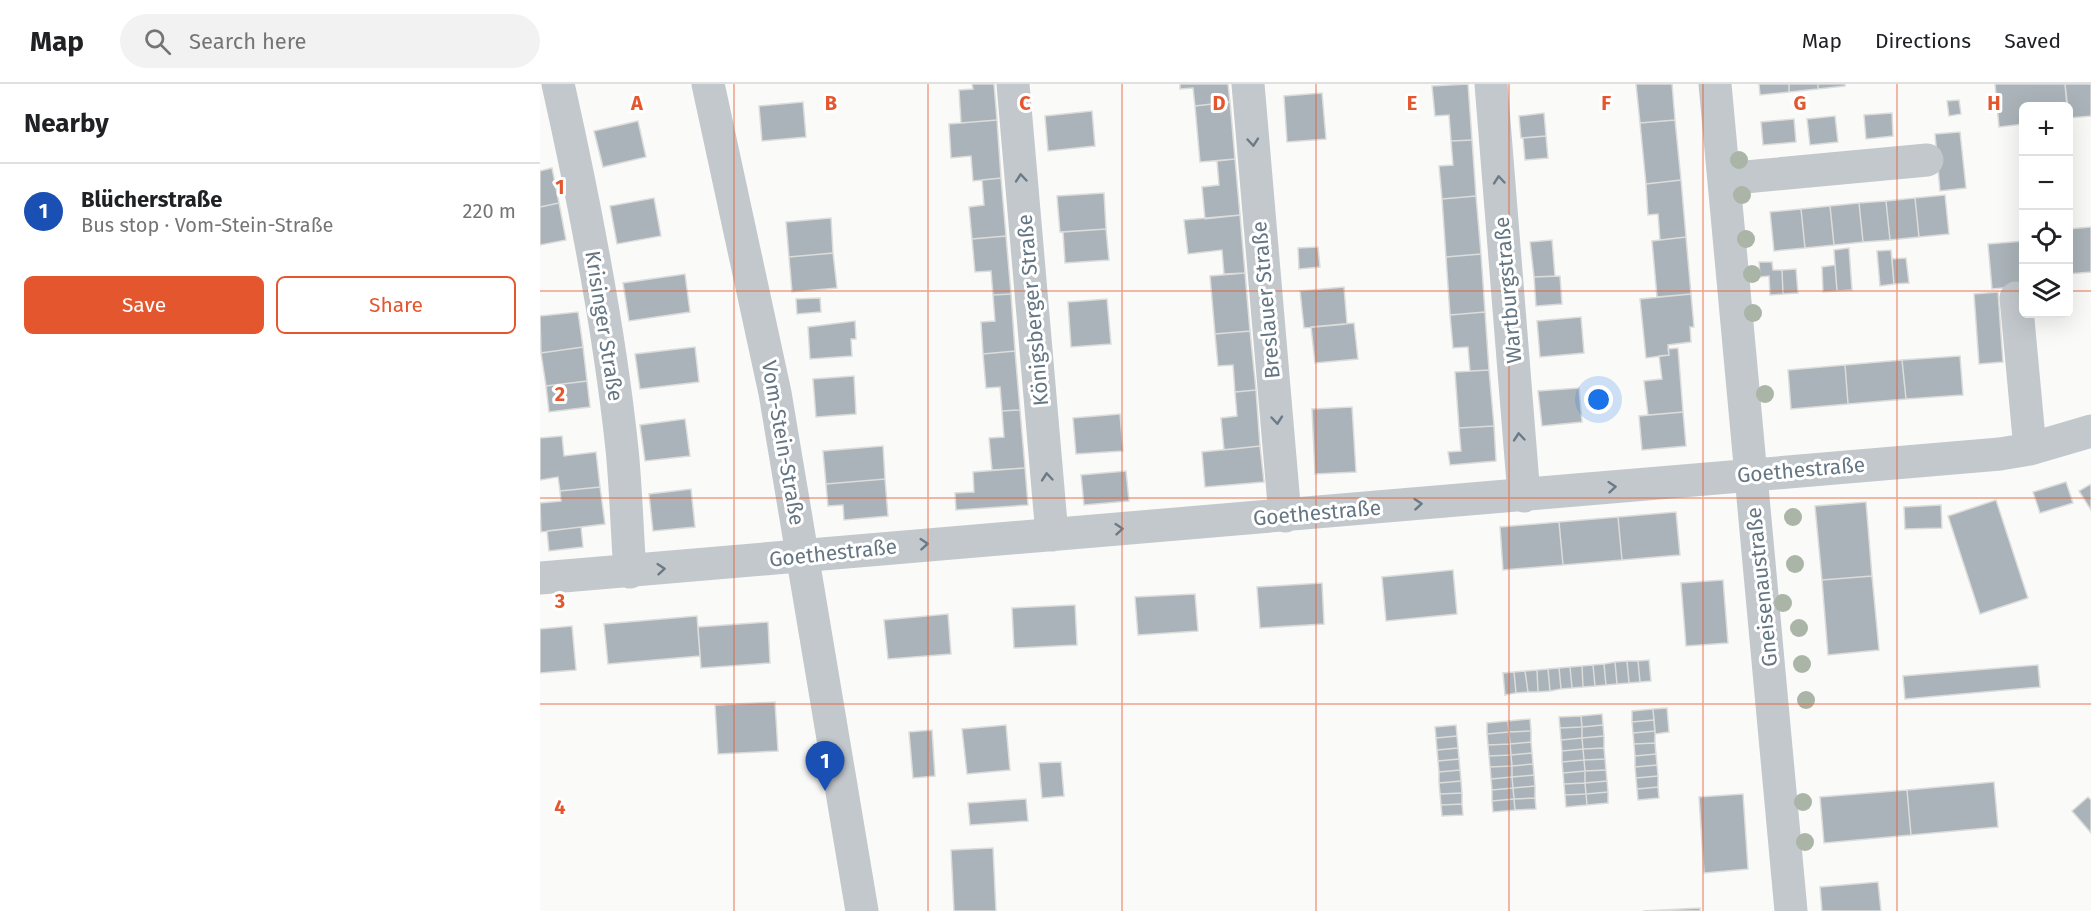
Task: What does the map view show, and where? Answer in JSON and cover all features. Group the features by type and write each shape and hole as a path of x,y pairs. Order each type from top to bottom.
{"street":[{"name":"Krisinger Straße","path":"558,84 584,200 605,328 622,449 630,572"},
{"name":"Vom-Stein-Straße","path":"708,84 775,393 862,911"},
{"name":"Königsberger Straße","path":"1013,84 1052,535"},
{"name":"Breslauer Straße","path":"1248,84 1285,516"},
{"name":"Wartburgstraße","path":"1491,84 1524,496"},
{"name":"Gneisenaustraße","path":"1715,84 1791,911"},
{"path":"1724,179 1927,160"},
{"path":"2016,298 2030,449"},
{"name":"Goethestraße","path":"540,578 803,557 911,545 1524,496 2030,449 2091,431"}],"building":[{"path":"972,84 994,84 997,120 961,123 959,90 973,89"},
{"path":"1180,84 1228,84 1230,102 1195,106 1193,88 1180,89"},
{"path":"1468,84 1472,140 1451,141 1449,115 1435,116 1432,86"},
{"path":"1636,84 1672,84 1675,120 1640,123"},
{"path":"1759,84 1789,84 1789,92 1760,95"},
{"path":"1789,84 1818,84 1818,89 1789,92"},
{"path":"1818,84 1845,84 1845,86 1818,89"},
{"path":"1995,84 2065,84 2067,102 2019,102 2019,125 1999,127"},
{"path":"2065,84 2091,84 2091,116 2073,118 2073,102 2067,102"},
{"path":"1322,93 1326,139 1287,142 1284,96"},
{"path":"1959,100 1961,114 1949,116 1947,101"},
{"path":"803,102 806,137 762,141 759,106"},
{"path":"1230,102 1235,159 1200,162 1195,106"},
{"path":"1092,111 1095,146 1048,151 1045,116"},
{"path":"1544,113 1546,136 1521,138 1519,116"},
{"path":"1892,113 1893,136 1866,139 1864,115"},
{"path":"1835,116 1838,142 1810,145 1807,119"},
{"path":"1794,119 1796,142 1763,145 1761,122"},
{"path":"997,120 1001,178 973,181 971,156 951,158 949,124"},
{"path":"1675,120 1681,180 1646,184 1640,123"},
{"path":"638,121 646,157 603,167 594,131"},
{"path":"1960,132 1966,188 1940,191 1935,134"},
{"path":"1546,136 1548,158 1525,160 1523,138"},
{"path":"1472,140 1476,196 1442,199 1439,166 1453,165 1451,141"},
{"path":"1235,159 1240,215 1205,219 1202,187 1219,185 1217,161"},
{"path":"552,168 559,203 540,207 540,171"},
{"path":"1001,178 1006,236 972,239 969,207 984,205 982,180"},
{"path":"1681,180 1686,237 1660,240 1658,214 1648,215 1646,184"},
{"path":"1104,193 1106,229 1060,232 1057,196"},
{"path":"1945,195 1949,234 1919,237 1915,198"},
{"path":"1476,196 1481,254 1446,257 1442,199"},
{"path":"654,198 661,236 617,244 610,206"},
{"path":"1915,198 1919,237 1890,240 1886,201"},
{"path":"1886,201 1890,240 1863,242 1859,203"},
{"path":"559,203 566,240 540,245 540,207"},
{"path":"1859,203 1863,242 1834,245 1830,206"},
{"path":"1830,206 1834,245 1805,248 1801,209"},
{"path":"1801,209 1805,248 1774,251 1770,212"},
{"path":"1240,215 1245,273 1224,274 1222,250 1188,254 1184,220"},
{"path":"831,218 833,253 789,257 786,222"},
{"path":"2091,227 2091,272 2073,274 2073,229"},
{"path":"1106,229 1109,260 1065,263 1063,232"},
{"path":"1006,236 1011,294 993,295 991,271 975,272 972,239"},
{"path":"1686,237 1691,294 1657,297 1652,241"},
{"path":"1552,240 1555,276 1534,277 1530,242"},
{"path":"2019,241 2019,286 1992,289 1988,244"},
{"path":"1318,247 1320,267 1299,269 1298,248"},
{"path":"1849,248 1852,290 1837,291 1834,250"},
{"path":"1891,250 1894,284 1880,286 1877,251"},
{"path":"833,253 837,288 792,292 789,257"},
{"path":"1481,254 1485,312 1450,315 1446,257"},
{"path":"1906,258 1909,283 1894,284 1892,259"},
{"path":"1759,262 1772,262 1773,270 1782,270 1783,294 1770,295 1769,276 1760,277"},
{"path":"1835,265 1837,291 1823,292 1822,267"},
{"path":"1796,269 1798,293 1783,294 1782,270"},
{"path":"1245,273 1250,331 1215,334 1210,276"},
{"path":"685,274 690,312 629,321 623,283"},
{"path":"1560,276 1562,304 1536,306 1534,277"},
{"path":"1344,287 1347,324 1304,328 1300,291"},
{"path":"1998,292 2003,362 1979,364 1974,294"},
{"path":"1011,294 1015,351 983,354 981,322 995,321 993,295"},
{"path":"1691,294 1694,327 1690,327 1691,342 1668,345 1669,355 1646,358 1640,299"},
{"path":"820,298 821,312 797,314 796,299"},
{"path":"1107,299 1111,344 1071,347 1068,302"},
{"path":"578,312 583,347 541,353 540,316"},
{"path":"1485,312 1489,370 1470,371 1468,347 1453,348 1450,315"},
{"path":"1581,317 1584,353 1540,357 1537,321"},
{"path":"855,321 856,339 851,339 852,356 810,359 808,327"},
{"path":"1354,323 1358,359 1315,363 1311,327"},
{"path":"1250,331 1256,390 1235,392 1233,365 1218,366 1215,334"},
{"path":"583,347 587,381 546,386 541,353"},
{"path":"695,347 699,382 640,389 635,354"},
{"path":"1678,348 1683,412 1648,415 1644,381 1662,379 1659,356 1669,355 1668,349"},
{"path":"1015,351 1020,410 1002,411 1000,387 986,388 983,354"},
{"path":"1960,356 1963,395 1906,399 1902,360"},
{"path":"1902,360 1906,399 1848,404 1845,365"},
{"path":"1845,365 1848,404 1791,409 1788,370"},
{"path":"1489,370 1494,426 1459,428 1455,372"},
{"path":"854,376 856,414 816,417 813,379"},
{"path":"587,381 590,407 549,412 546,386"},
{"path":"1579,388 1582,422 1542,426 1538,391"},
{"path":"1256,390 1260,446 1224,450 1221,418 1237,416 1235,392"},
{"path":"1352,407 1356,472 1315,474 1312,409"},
{"path":"1020,410 1025,468 992,470 989,438 1004,437 1002,411"},
{"path":"1683,412 1686,446 1642,450 1639,416"},
{"path":"1120,414 1123,451 1076,454 1073,418"},
{"path":"685,419 690,456 645,461 640,425"},
{"path":"1494,426 1496,461 1450,465 1448,452 1461,451 1459,428"},
{"path":"562,436 564,456 596,452 600,487 560,491 558,477 540,480 540,438"},
{"path":"883,446 885,479 826,484 823,451"},
{"path":"1260,446 1264,482 1205,487 1202,452"},
{"path":"1025,468 1028,505 956,510 955,493 974,492 973,472"},
{"path":"1126,471 1129,501 1084,505 1081,475"},
{"path":"885,479 888,516 844,520 843,505 828,506 826,484"},
{"path":"2066,482 2073,503 2040,513 2033,492"},
{"path":"2091,484 2091,510 2079,491"},
{"path":"600,487 605,524 541,532 540,503 561,501 560,491"},
{"path":"691,489 695,527 653,531 649,494"},
{"path":"1996,500 2028,598 1980,614 1948,516"},
{"path":"1866,502 1872,576 1822,580 1815,506"},
{"path":"1941,505 1942,528 1905,529 1904,507"},
{"path":"1676,512 1680,555 1622,560 1618,517"},
{"path":"1618,517 1622,560 1563,565 1559,522"},
{"path":"1559,522 1563,565 1503,570 1500,527"},
{"path":"581,527 583,547 549,551 547,531"},
{"path":"1453,570 1457,614 1386,621 1382,577"},
{"path":"1872,576 1879,650 1828,655 1822,580"},
{"path":"1723,580 1728,643 1686,646 1681,583"},
{"path":"1322,583 1324,624 1260,628 1257,587"},
{"path":"1195,594 1198,631 1138,635 1135,597"},
{"path":"1075,605 1077,645 1014,648 1012,608"},
{"path":"948,614 951,654 888,659 884,620"},
{"path":"697,616 700,656 608,664 604,624"},
{"path":"768,622 770,663 701,668 698,627"},
{"path":"572,626 576,670 540,673 540,629"},
{"path":"1649,660 1651,681 1640,682 1638,661"},
{"path":"1627,661 1638,661 1640,682 1629,683"},
{"path":"1627,661 1629,683 1617,684 1615,662"},
{"path":"1615,662 1617,684 1606,685 1604,664"},
{"path":"1604,664 1606,685 1595,686 1593,665"},
{"path":"1593,665 1595,686 1583,687 1582,666"},
{"path":"2038,665 2040,687 1905,699 1903,676"},
{"path":"1582,666 1583,687 1572,688 1570,667"},
{"path":"1570,667 1572,688 1561,689 1559,668"},
{"path":"1559,668 1561,689 1550,691 1548,669"},
{"path":"1548,669 1550,691 1538,692 1537,670"},
{"path":"1537,670 1538,692 1528,692 1525,671"},
{"path":"1525,671 1528,692 1516,693 1514,672"},
{"path":"1514,672 1516,693 1505,695 1503,673"},
{"path":"775,702 778,751 718,754 715,705"},
{"path":"1667,708 1669,732 1655,734 1653,709"},
{"path":"1653,709 1654,720 1632,722 1632,711"},
{"path":"1602,714 1603,725 1582,727 1581,716"},
{"path":"1581,716 1582,727 1560,728 1559,717"},
{"path":"1530,719 1531,731 1509,732 1508,721"},
{"path":"1654,720 1655,731 1633,733 1632,722"},
{"path":"1508,721 1509,732 1487,734 1487,723"},
{"path":"1006,725 1010,770 967,774 962,729"},
{"path":"1456,725 1457,736 1436,738 1435,727"},
{"path":"1603,725 1604,736 1582,738 1582,727"},
{"path":"1582,727 1582,738 1561,740 1560,728"},
{"path":"932,730 935,776 913,778 909,732"},
{"path":"1531,731 1531,742 1510,744 1509,732"},
{"path":"1655,731 1655,743 1634,744 1633,733"},
{"path":"1509,732 1510,744 1488,745 1487,734"},
{"path":"1457,736 1458,748 1437,750 1436,738"},
{"path":"1604,736 1604,748 1583,749 1582,738"},
{"path":"1582,738 1583,749 1562,751 1561,740"},
{"path":"1531,742 1532,753 1511,755 1510,744"},
{"path":"1655,743 1656,754 1635,756 1634,744"},
{"path":"1510,744 1511,755 1489,756 1488,745"},
{"path":"1458,748 1459,759 1438,761 1437,750"},
{"path":"1604,748 1605,759 1584,760 1583,749"},
{"path":"1583,749 1584,760 1562,762 1562,751"},
{"path":"1532,753 1533,764 1512,766 1511,755"},
{"path":"1656,754 1657,765 1635,767 1635,756"},
{"path":"1511,755 1512,766 1490,767 1489,756"},
{"path":"1459,759 1460,770 1439,772 1438,761"},
{"path":"1605,759 1606,770 1585,771 1584,760"},
{"path":"1584,760 1585,771 1563,773 1562,762"},
{"path":"1061,762 1064,796 1042,798 1039,763"},
{"path":"1533,764 1534,775 1512,777 1512,766"},
{"path":"1657,765 1658,776 1636,778 1635,767"},
{"path":"1512,766 1512,777 1491,779 1490,767"},
{"path":"1460,770 1461,781 1439,783 1439,772"},
{"path":"1606,770 1607,781 1585,783 1585,771"},
{"path":"1585,771 1585,783 1564,784 1563,773"},
{"path":"1534,775 1535,786 1513,788 1512,777"},
{"path":"1658,776 1658,787 1637,789 1636,778"},
{"path":"1512,777 1513,788 1492,790 1491,779"},
{"path":"1461,781 1462,793 1440,794 1439,783"},
{"path":"1607,781 1608,792 1586,794 1585,783"},
{"path":"1994,782 1998,827 1911,835 1907,790"},
{"path":"1585,783 1586,794 1565,795 1564,784"},
{"path":"1535,786 1535,798 1514,799 1513,788"},
{"path":"1658,787 1659,798 1638,800 1637,789"},
{"path":"1513,788 1514,799 1492,801 1492,790"},
{"path":"1907,790 1911,835 1824,843 1820,797"},
{"path":"1608,792 1608,803 1587,805 1586,794"},
{"path":"1462,793 1462,804 1441,805 1440,794"},
{"path":"1586,794 1587,805 1566,807 1565,795"},
{"path":"1743,794 1748,869 1704,873 1699,797"},
{"path":"2088,797 2091,800 2091,833 2072,811"},
{"path":"1535,798 1536,809 1515,810 1514,799"},
{"path":"1026,799 1028,821 970,825 968,803"},
{"path":"1514,799 1515,810 1493,812 1492,801"},
{"path":"1462,804 1463,815 1442,816 1441,805"},
{"path":"993,848 996,911 954,911 951,850"},
{"path":"1878,882 1881,911 1822,911 1820,887"},
{"path":"1700,908 1700,911 1643,911"}],"place":[{"name":"Blücherstraße","path":"825,791"}]}
